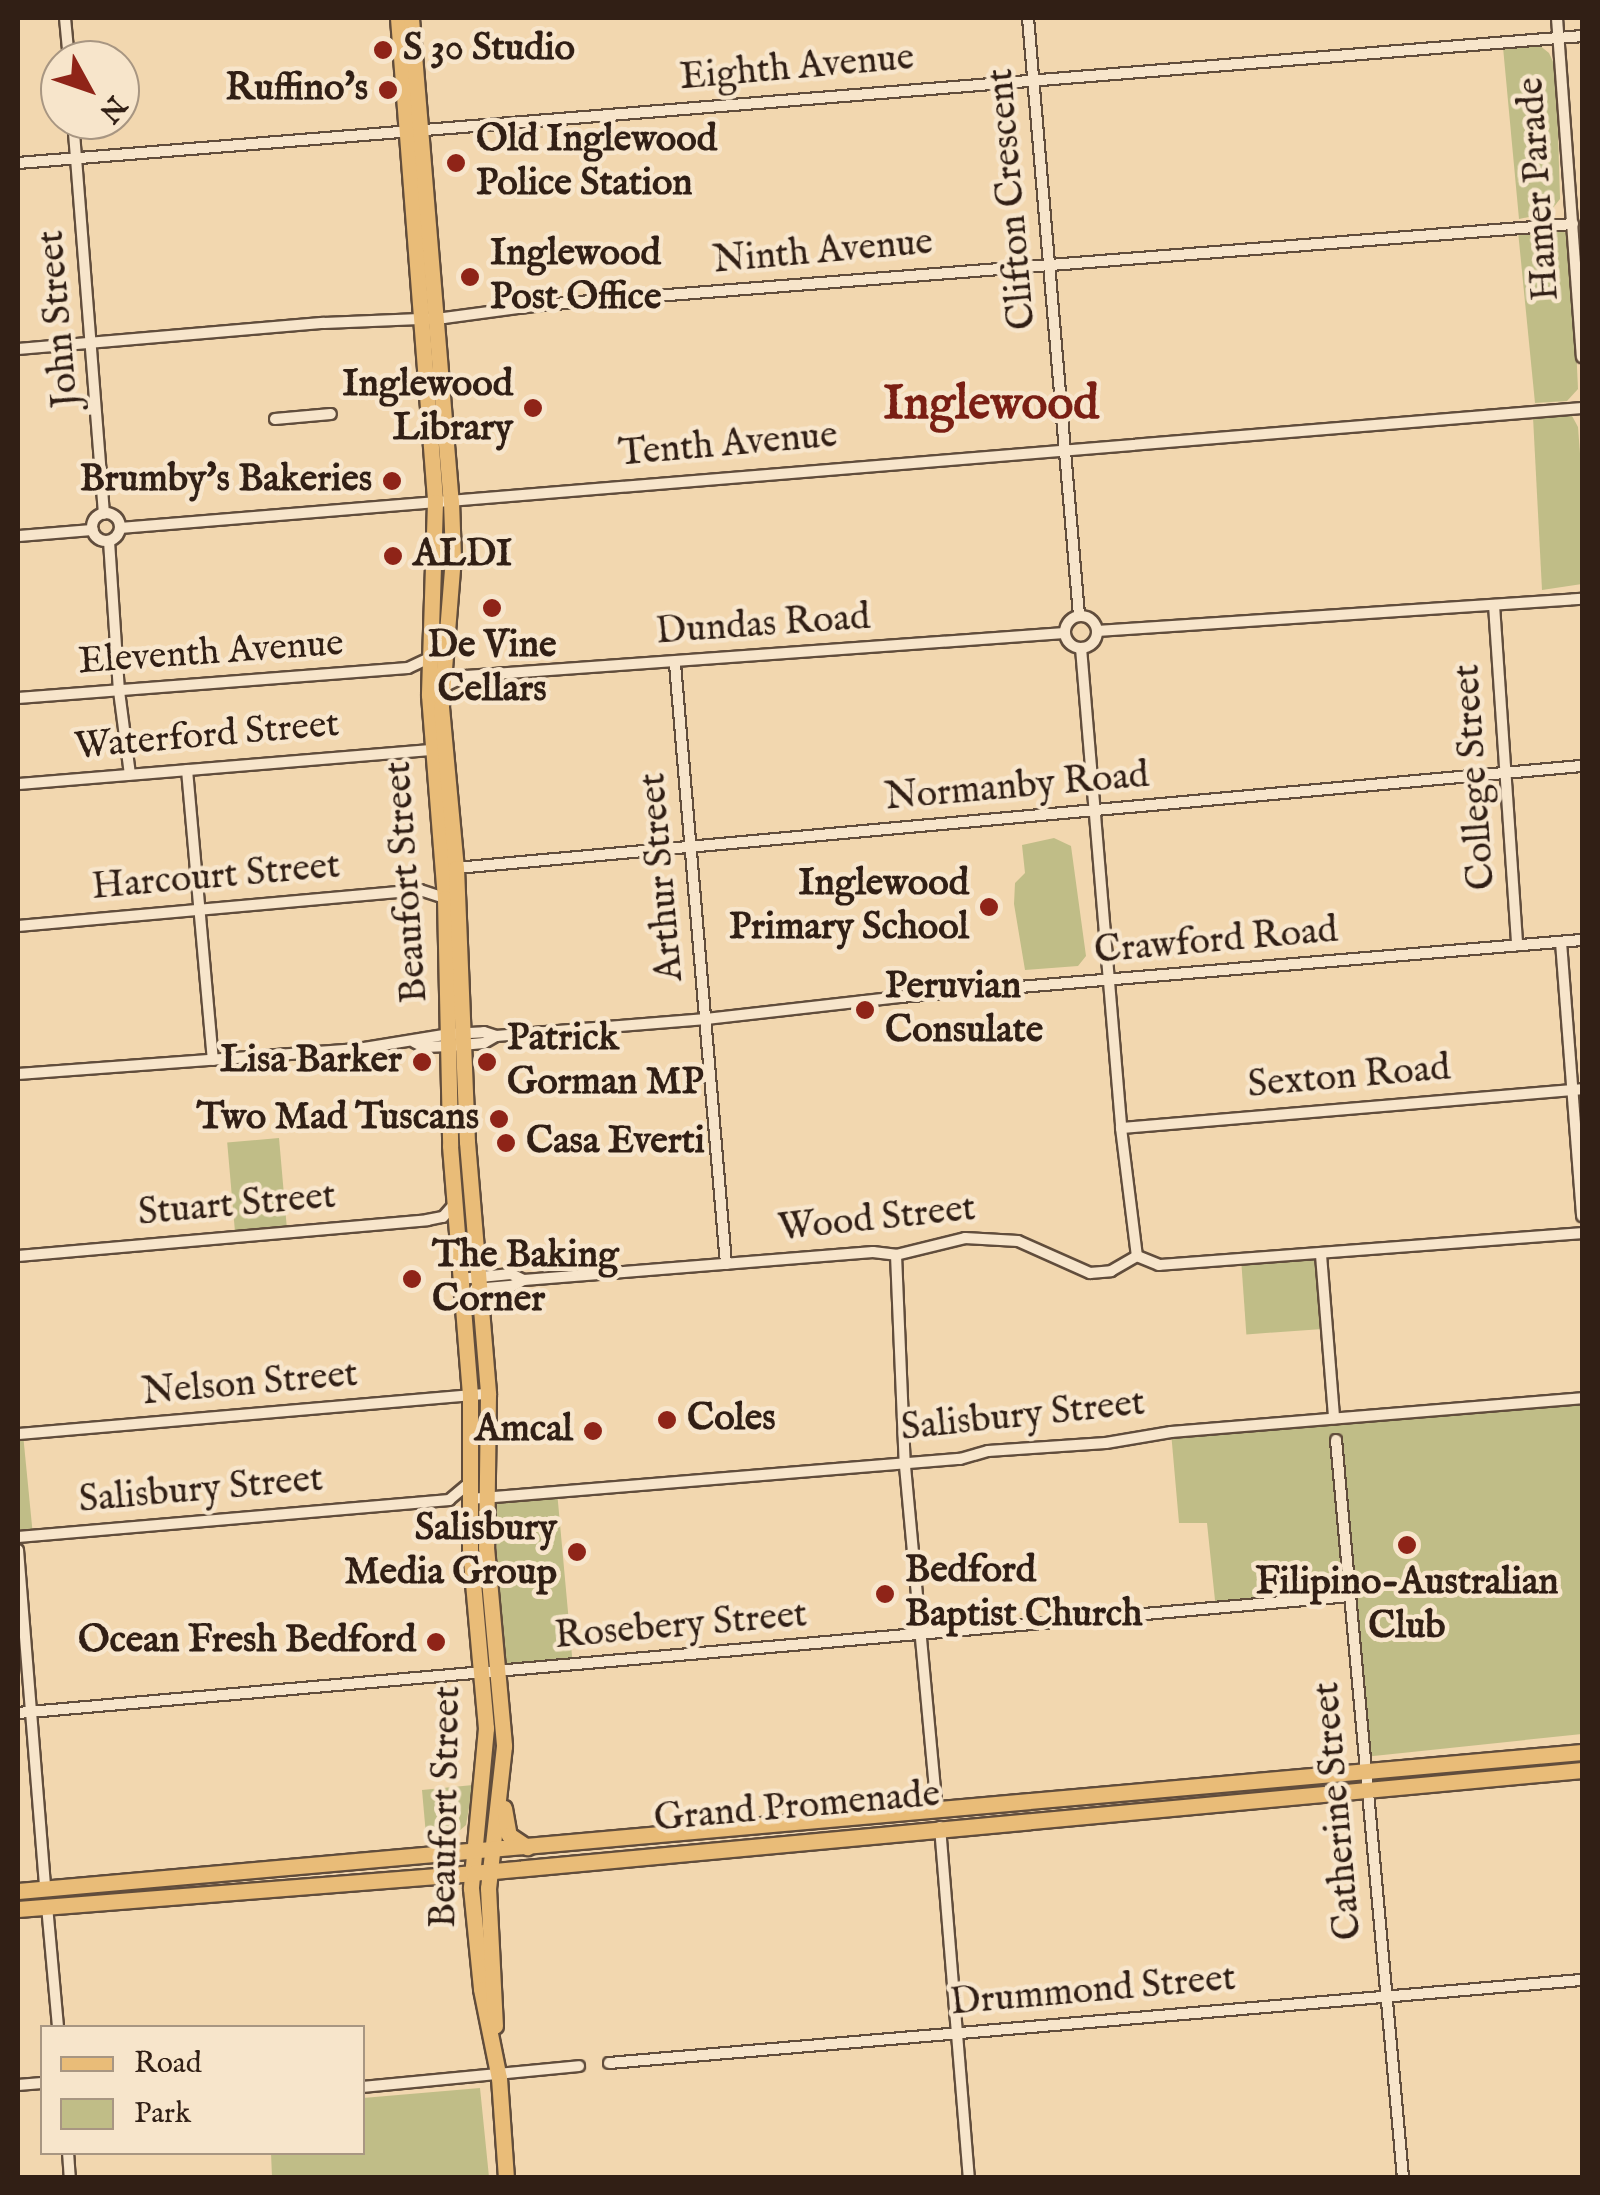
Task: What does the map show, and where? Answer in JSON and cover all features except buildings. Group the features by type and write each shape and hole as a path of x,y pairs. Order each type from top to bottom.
{"main road":[{"name":"Beaufort Street","path":"398,18 415,132"},
{"name":"Beaufort Street","path":"411,18 427,319 443,501 436,574 431,729 438,749"},
{"name":"Beaufort Street","path":"435,684 450,872 456,1040 450,1146 470,1396 470,1519 501,1774 489,1870 494,2040 506,2178"},
{"name":"Beaufort Street","path":"450,872 445,898 488,1394 486,1547 490,1674 472,1872 481,1989 494,2040"},
{"name":"Grand Promenade","path":"18,1891 1582,1752"},
{"name":"Grand Promenade","path":"18,1909 472,1872 1582,1770"},
{"path":"501,1774 505,1828 514,1841 526,1847"},
{"path":"447,1874 462,1891 473,1975 481,1989"}],"street":[{"name":"Clifton Crescent","path":"1028,18 1079,616"},
{"name":"Hamer Parade","path":"1556,18 1582,357"},
{"name":"Eighth Avenue","path":"18,163 1582,36"},
{"name":"John Street","path":"75,140 104,514"},
{"name":"Ninth Avenue","path":"18,349 1573,224"},
{"name":"Tenth Avenue","path":"120,528 1582,408"},
{"path":"275,419 332,414"},
{"path":"108,541 98,539 93,530 95,520 104,514 116,518 120,528 108,541 118,691 130,774"},
{"path":"18,536 93,530"},
{"path":"1097,631 1582,600"},
{"name":"College Street","path":"1494,605 1516,945"},
{"path":"1079,616 1091,619 1097,631 1092,643 1081,648 1070,644 1064,634 1070,620 1079,616"},
{"name":"Dundas Road","path":"435,684 466,676 1064,634"},
{"path":"1081,648 1121,1128 1137,1256"},
{"path":"436,660 466,676"},
{"name":"Eleventh Avenue","path":"18,698 408,668 436,660"},
{"name":"Arthur Street","path":"676,664 726,1264"},
{"path":"408,668 435,684"},
{"path":"402,750 417,744 431,729"},
{"name":"Waterford Street","path":"18,784 438,749"},
{"name":"Normanby Road","path":"450,872 1582,766"},
{"path":"187,770 213,1060"},
{"name":"Harcourt Street","path":"420,890 450,872"},
{"name":"Harcourt Street","path":"18,926 420,890 445,898"},
{"name":"Crawford Road","path":"18,1074 706,1019 885,998 1110,983 1582,940"},
{"path":"1561,942 1577,1089 1582,1216"},
{"name":"Sexton Road","path":"1121,1128 1577,1089"},
{"name":"Stuart Street","path":"18,1256 443,1217 455,1202"},
{"name":"Wood Street","path":"461,1284 511,1274 524,1280 874,1252 896,1255 948,1240 1018,1241 1090,1273 1112,1271 1137,1256 1158,1265 1582,1234"},
{"path":"1321,1254 1334,1418"},
{"path":"896,1255 919,1636 937,1809"},
{"name":"Nelson Street","path":"18,1434 488,1394"},
{"name":"Salisbury Street","path":"470,1490 487,1497 906,1460 960,1459 988,1451 1582,1398"},
{"name":"Catherine Street","path":"1336,1440 1403,2178"},
{"path":"470,1490 449,1500 470,1519"},
{"name":"Salisbury Street","path":"18,1537 449,1500"},
{"path":"18,1550 45,1888"},
{"name":"Rosebery Street","path":"18,1712 490,1674 1349,1596"},
{"path":"940,1828 968,2178"},
{"path":"47,1906 58,2025"},
{"name":"Drummond Street","path":"609,2063 1582,1980"},
{"path":"365,2087 499,2078 579,2066"}],"green space":[{"path":"1539,45 1549,53 1556,68 1560,199 1549,213 1519,219 1503,47"},
{"path":"1560,229 1571,237 1578,389 1567,401 1535,403 1518,231"},
{"path":"1571,414 1578,427 1582,480 1582,584 1542,590 1533,417"},
{"path":"1054,838 1071,846 1086,956 1078,966 1025,970 1014,904 1015,883 1025,873 1022,845"},
{"path":"279,1138 287,1232 235,1236 227,1143"},
{"path":"1321,1255 1326,1329 1246,1334 1241,1261"},
{"path":"1582,1398 1582,1734 1364,1757 1349,1596 1216,1610 1207,1523 1179,1523 1171,1432"},
{"path":"18,1434 23,1434 33,1536 18,1537"},
{"path":"557,1491 573,1667 507,1673 496,1580 497,1497"},
{"path":"473,1785 466,1825 457,1833 426,1835 422,1790"},
{"path":"480,2088 489,2177 272,2177 271,2155 365,2155 365,2098"}],"place":[{"name":"S 30 Studio","path":"383,50"},
{"name":"Ruffino's","path":"388,90"},
{"name":"Old Inglewood Police Station","path":"456,163"},
{"name":"Inglewood Post Office","path":"470,277"},
{"name":"Inglewood Library","path":"533,408"},
{"name":"Brumby's Bakeries","path":"392,481"},
{"name":"ALDI","path":"393,556"},
{"name":"De Vine Cellars","path":"492,608"},
{"name":"Inglewood Primary School","path":"989,907"},
{"name":"Peruvian Consulate","path":"865,1010"},
{"name":"Lisa Barker","path":"422,1062"},
{"name":"Patrick Gorman MP","path":"487,1062"},
{"name":"Two Mad Tuscans","path":"499,1119"},
{"name":"Casa Everti","path":"506,1143"},
{"name":"The Baking Corner","path":"412,1279"},
{"name":"Coles","path":"667,1420"},
{"name":"Amcal","path":"593,1431"},
{"name":"Filipino-Australian Club","path":"1407,1545"},
{"name":"Salisbury Media Group","path":"577,1552"},
{"name":"Bedford Baptist Church","path":"885,1594"},
{"name":"Ocean Fresh Bedford","path":"436,1642"}],"district":[{"name":"Inglewood","path":"991,406"}]}
